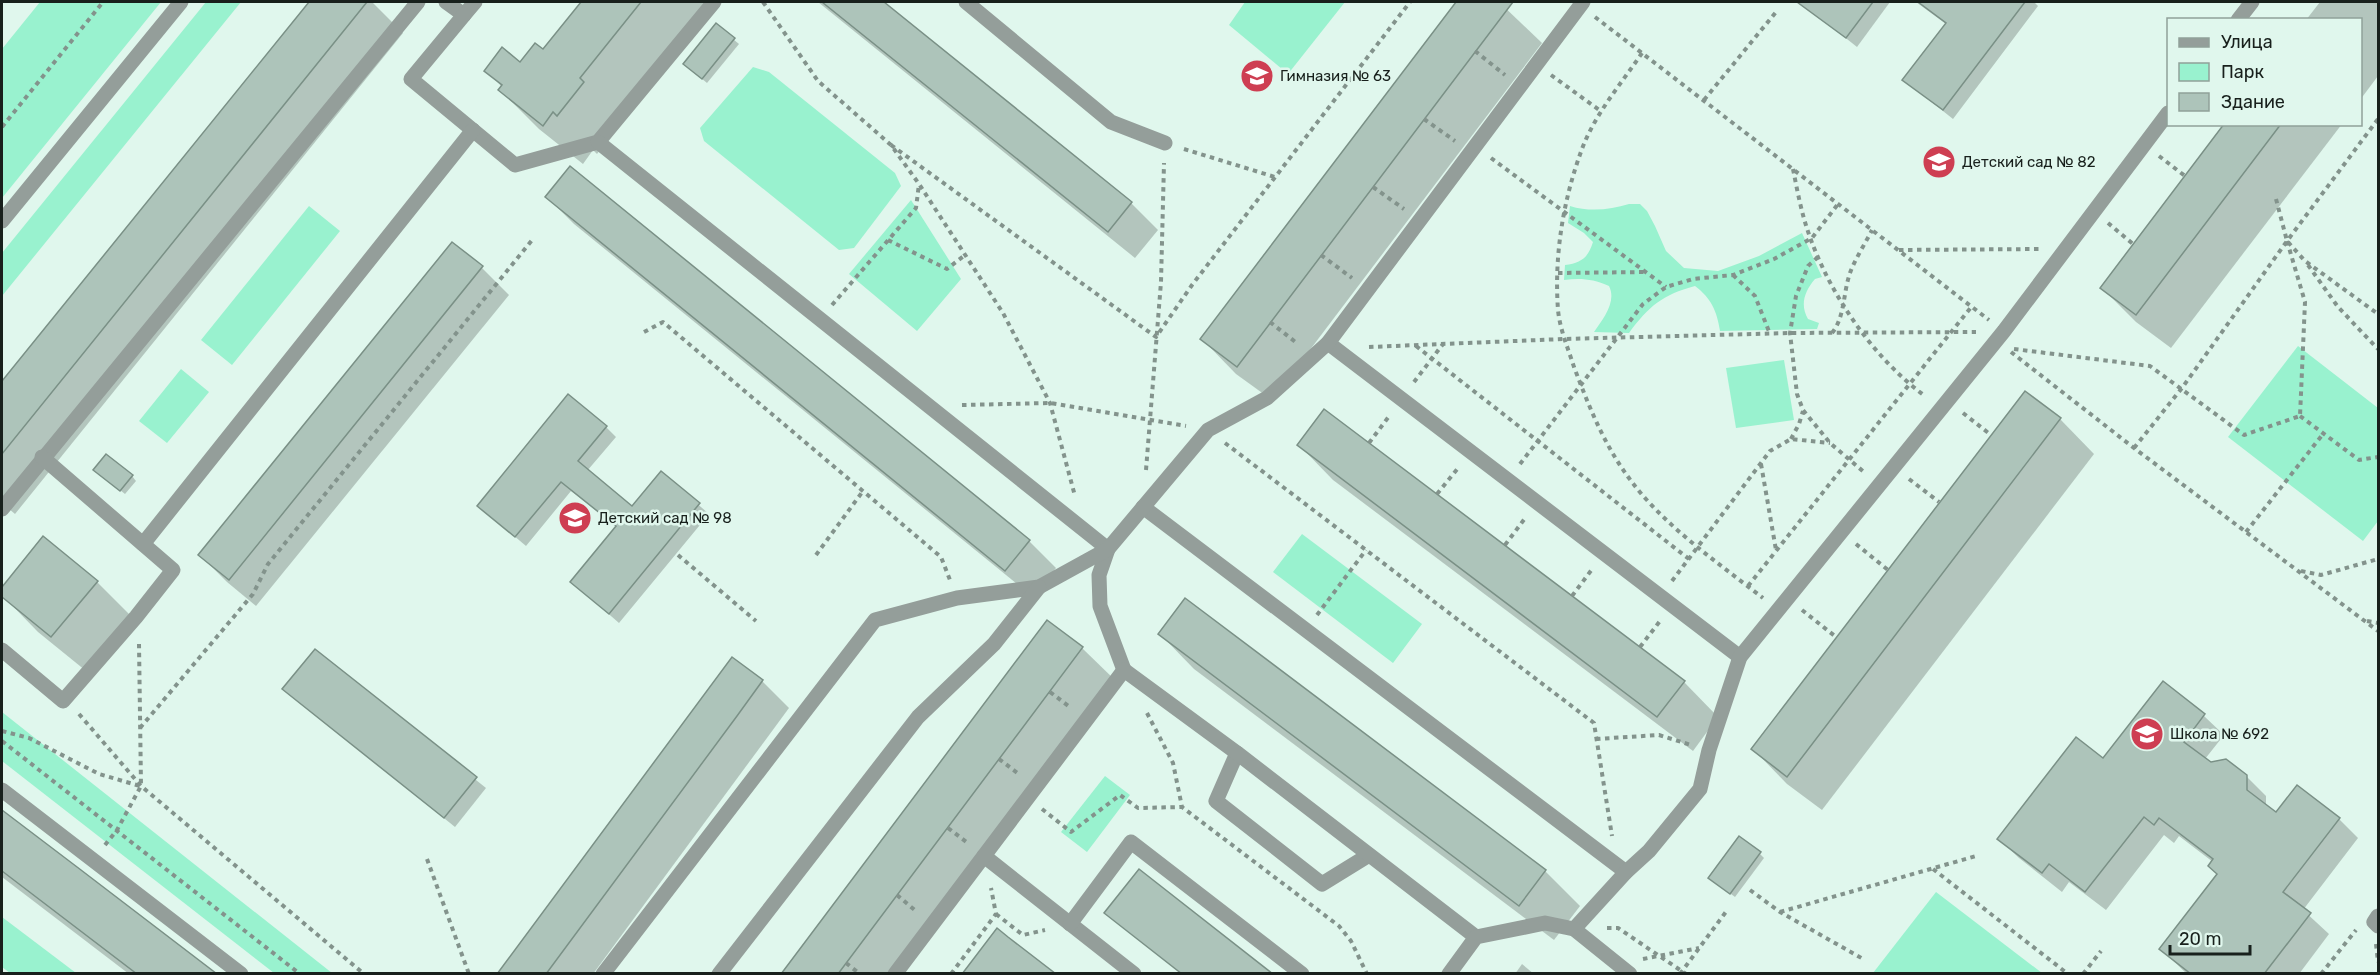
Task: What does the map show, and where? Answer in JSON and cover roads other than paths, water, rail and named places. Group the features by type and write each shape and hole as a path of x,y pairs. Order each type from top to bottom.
{"street":[{"path":"2,221 181,2"},
{"path":"2,509 42,457 418,2"},
{"path":"446,2 464,15"},
{"path":"475,2 411,79 515,165 598,142 714,2"},
{"path":"966,2 1111,122 1165,143"},
{"path":"2240,18 2252,2"},
{"path":"1476,937 1125,670 1100,606 1099,575 1108,549 1208,430 1267,398 1313,357 1332,346 1368,290 1581,3"},
{"path":"1574,929 1621,868 1649,851 1700,789 1708,750 1740,657 2004,331 2167,116"},
{"path":"143,544 472,130"},
{"path":"598,142 1108,549"},
{"path":"1332,346 1740,657"},
{"path":"2,650 63,701 173,570 42,457"},
{"path":"1143,507 1621,868"},
{"path":"603,974 875,620 957,598 1039,587 1108,549"},
{"path":"719,974 918,717 994,644 1039,587"},
{"path":"895,974 1125,670"},
{"path":"1237,753 1216,801 1322,884 1369,855"},
{"path":"2,790 240,974"},
{"path":"1070,924 1131,842 1302,974"},
{"path":"984,856 1134,974"},
{"path":"2379,916 2374,922 2379,926"},
{"path":"1449,974 1476,937 1545,923 1574,929 1620,970"}],"place":[{"name":"Гимназия № 63","path":"1257,76"},
{"name":"Детский сад № 82","path":"1939,162"},
{"name":"Детский сад № 98","path":"575,518"},
{"name":"Школа № 692","path":"2147,734"}]}
